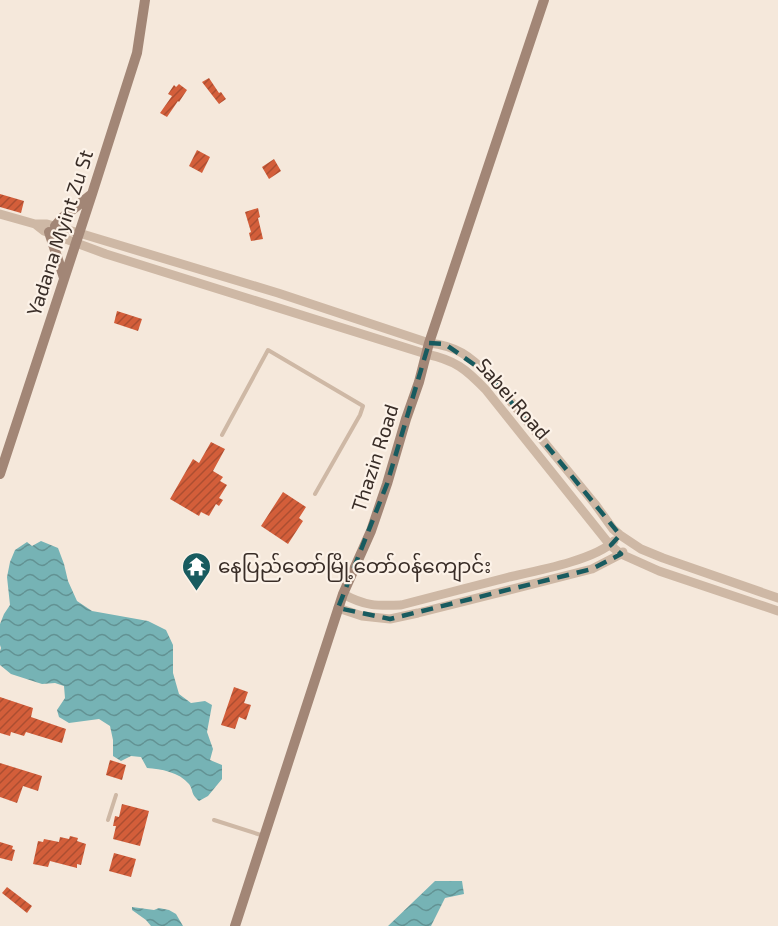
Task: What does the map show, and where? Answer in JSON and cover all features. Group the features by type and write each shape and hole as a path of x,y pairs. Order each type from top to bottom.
{"main road":[{"name":"Yadana Myint Zu St","path":"0,474 136,53 145,0"},
{"name":"Thazin Road","path":"236,926 338,608 381,503 428,348 544,0"},
{"path":"64,278 52,229 92,194"}],"street":[{"name":"Sabei Road","path":"0,214 278,293 428,348 472,375 610,545 621,554 658,571 778,611"},
{"name":"Sabei Road","path":"428,348 445,344 473,359 489,375 620,535 663,558 778,598"},
{"path":"343,594 356,601 375,606 401,605 560,565 590,555 610,545 620,535"},
{"path":"338,608 362,616 390,619 592,569 621,554 632,543"}],"lane":[{"path":"222,435 268,350 363,406 315,494"},
{"path":"108,820 116,795"},
{"path":"214,820 264,836"}],"highlighted area":[{"path":"429,343 445,344 489,375 620,535 611,545 621,554 592,569 390,619 338,608 387,484"}],"water":[{"path":"41,541 58,548 77,601 92,611 148,621 166,630 173,645 173,673 179,694 191,703 205,701 212,705 207,732 213,749 210,760 222,765 222,779 208,796 199,801 185,780 170,772 147,768 141,757 131,756 121,761 113,756 110,726 99,719 69,723 59,717 57,710 65,698 64,686 55,683 42,684 11,674 0,665 0,624 10,605 7,577 10,562 15,550 27,542 32,546"},
{"path":"435,881 462,881 464,894 445,898 431,926 388,926"},
{"path":"132,907 169,910 176,914 183,926 151,926 132,910"}],"building":[{"path":"209,78 226,99 219,104 202,82"},
{"path":"179,84 187,90 167,117 160,113 172,96 168,94 174,85 176,87"},
{"path":"197,150 210,157 202,173 189,166"},
{"path":"274,159 281,171 269,179 262,167"},
{"path":"0,194 24,201 21,213 0,207"},
{"path":"258,208 263,239 251,241 249,233 251,232 245,212"},
{"path":"117,311 142,319 138,331 114,323"},
{"path":"211,442 225,449 213,471 223,477 220,481 227,485 219,498 223,500 219,506 216,504 209,516 201,512 199,516 170,499 193,459 199,463"},
{"path":"283,492 306,507 299,518 303,521 288,544 261,526"},
{"path":"234,687 248,692 244,703 251,705 246,720 239,717 235,729 221,725"},
{"path":"0,697 33,708 31,717 66,729 62,743 26,732 24,736 11,732 10,736 0,733"},
{"path":"110,760 126,765 122,780 106,775"},
{"path":"0,763 42,776 38,791 23,786 17,803 0,797"},
{"path":"122,804 149,811 140,846 113,839 116,826 113,826 115,816 119,817"},
{"path":"70,836 86,844 81,865 77,864 77,868 50,861 48,867 33,864 38,841 43,842 44,839 59,842 60,837 69,839"},
{"path":"0,842 13,846 12,849 15,850 12,861 0,858"},
{"path":"114,853 136,859 131,877 109,871"},
{"path":"7,887 32,906 27,913 2,893"}],"place":[{"name":"နေပြည်တော်မြို့တော်ဝန်ကျောင်း","path":"197,592"}]}
